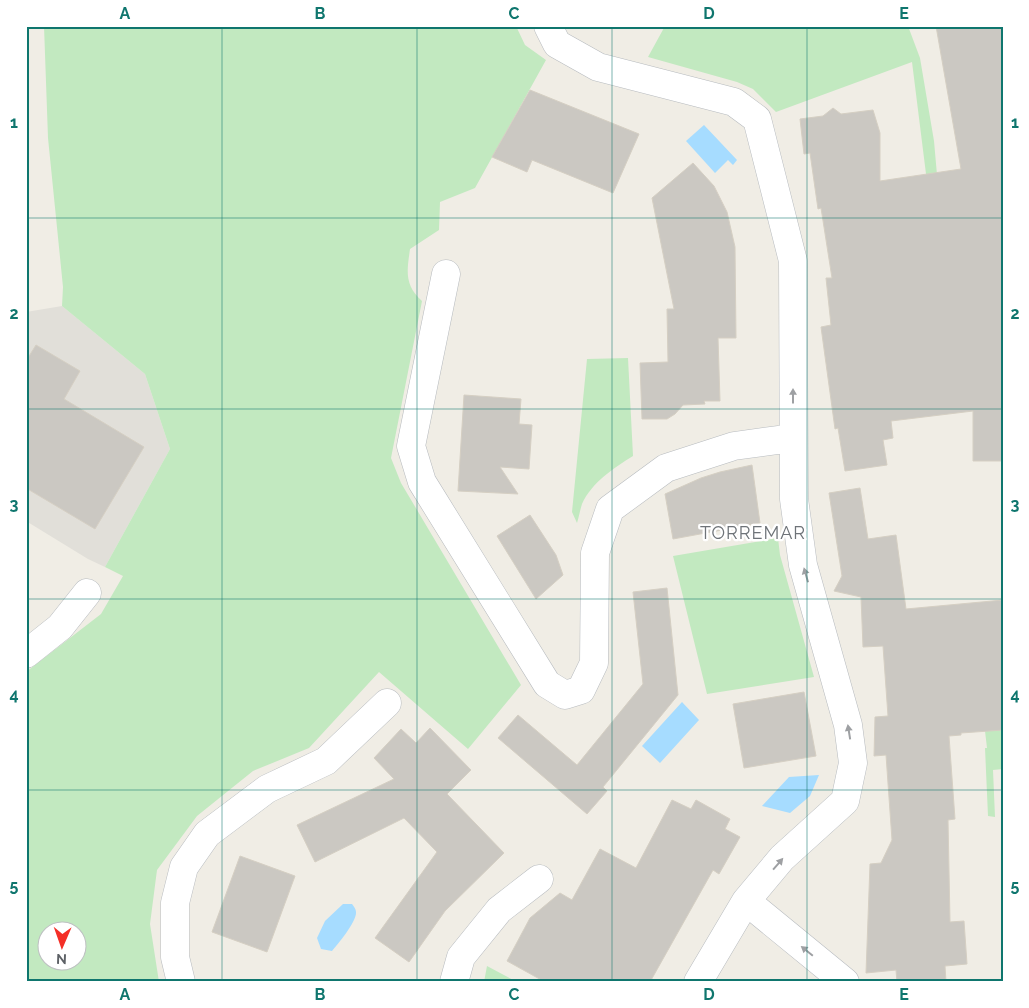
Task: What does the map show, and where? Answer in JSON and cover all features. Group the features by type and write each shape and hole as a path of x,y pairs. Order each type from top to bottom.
{"street":[{"path":"548,26 557,44 598,68 734,102 757,119 793,261 794,499 803,565 848,725 853,763 845,801 782,858 746,901 699,981"},
{"path":"446,274 411,446 422,482 432,499 547,684 565,695 581,690 594,663 594,553 610,509 666,468 734,446 793,438"},
{"path":"26,654 60,627 87,593"},
{"path":"181,982 175,957 175,904 184,867 207,834 268,789 326,761 387,703"},
{"path":"454,982 461,957 499,910 539,879"},
{"path":"746,901 844,982"}],"shaded area":[{"path":"62,306 145,374 170,449 105,567 88,559 26,521 26,312"}],"green space":[{"path":"44,26 516,26 525,45 546,60 475,188 440,202 439,230 410,249 408,277 412,289 422,301 391,458 401,483 521,685 468,749 379,672 309,748 253,771 197,816 157,870 150,924 159,982 26,982 26,672 101,614 123,576 105,567 170,449 145,374 62,306 63,287 48,138"},
{"path":"665,26 908,26 920,58 934,141 941,220 929,220 926,174 912,62 776,112 753,89 737,82 648,57"},
{"path":"628,358 633,456 598,482 586,496 577,523 572,512 587,359"},
{"path":"778,538 780,555 814,677 707,694 673,556"},
{"path":"1003,730 1003,769 993,770 995,817 988,816 985,731"},
{"path":"487,966 517,982 484,982"}],"water":[{"path":"704,125 737,160 733,165 728,160 715,173 686,141"},
{"path":"682,702 699,720 660,763 642,746"},
{"path":"819,775 810,796 790,813 762,806 789,777"},
{"path":"343,904 352,904 355,908 356,916 354,921 332,951 321,949 317,938 325,921"}],"building":[{"path":"936,26 1003,26 1003,461 973,461 973,411 891,421 893,438 883,440 887,465 845,471 838,428 835,429 821,327 831,325 826,278 832,278 821,208 818,209 810,153 804,154 800,119 823,116 833,108 841,114 873,110 880,133 880,181 961,169"},
{"path":"530,90 639,134 613,193 532,160 527,172 492,157"},
{"path":"693,163 714,186 727,212 735,247 736,338 718,338 720,401 704,401 705,404 683,405 675,414 667,419 642,419 640,363 668,362 667,309 674,309 652,198"},
{"path":"36,345 80,371 64,399 144,447 95,529 26,488 26,361"},
{"path":"464,395 521,399 519,424 532,425 529,469 500,467 518,494 458,491"},
{"path":"752,465 760,523 673,539 665,494 701,478"},
{"path":"860,488 868,539 896,535 906,609 1003,600 1003,730 961,733 961,735 949,736 955,819 948,820 950,922 964,921 967,964 945,966 946,982 897,982 896,970 866,973 870,864 881,863 892,840 886,755 874,756 875,717 888,716 883,646 863,647 861,597 834,591 842,576 829,493"},
{"path":"530,515 556,555 563,575 536,599 497,536"},
{"path":"667,588 678,695 603,787 607,791 587,814 498,738 518,715 577,765 643,684 633,592"},
{"path":"804,692 816,756 744,768 733,704"},
{"path":"430,728 471,770 447,794 504,853 445,911 409,962 375,938 437,852 404,818 315,862 297,825 394,779 374,758 401,729 416,743"},
{"path":"672,800 691,809 696,800 730,819 725,829 740,837 719,874 713,870 650,982 545,982 507,961 530,918 560,893 572,900 600,849 636,868"},
{"path":"240,856 295,876 267,952 212,932"}],"district":[{"name":"TORREMAR","path":"753,532"}]}
